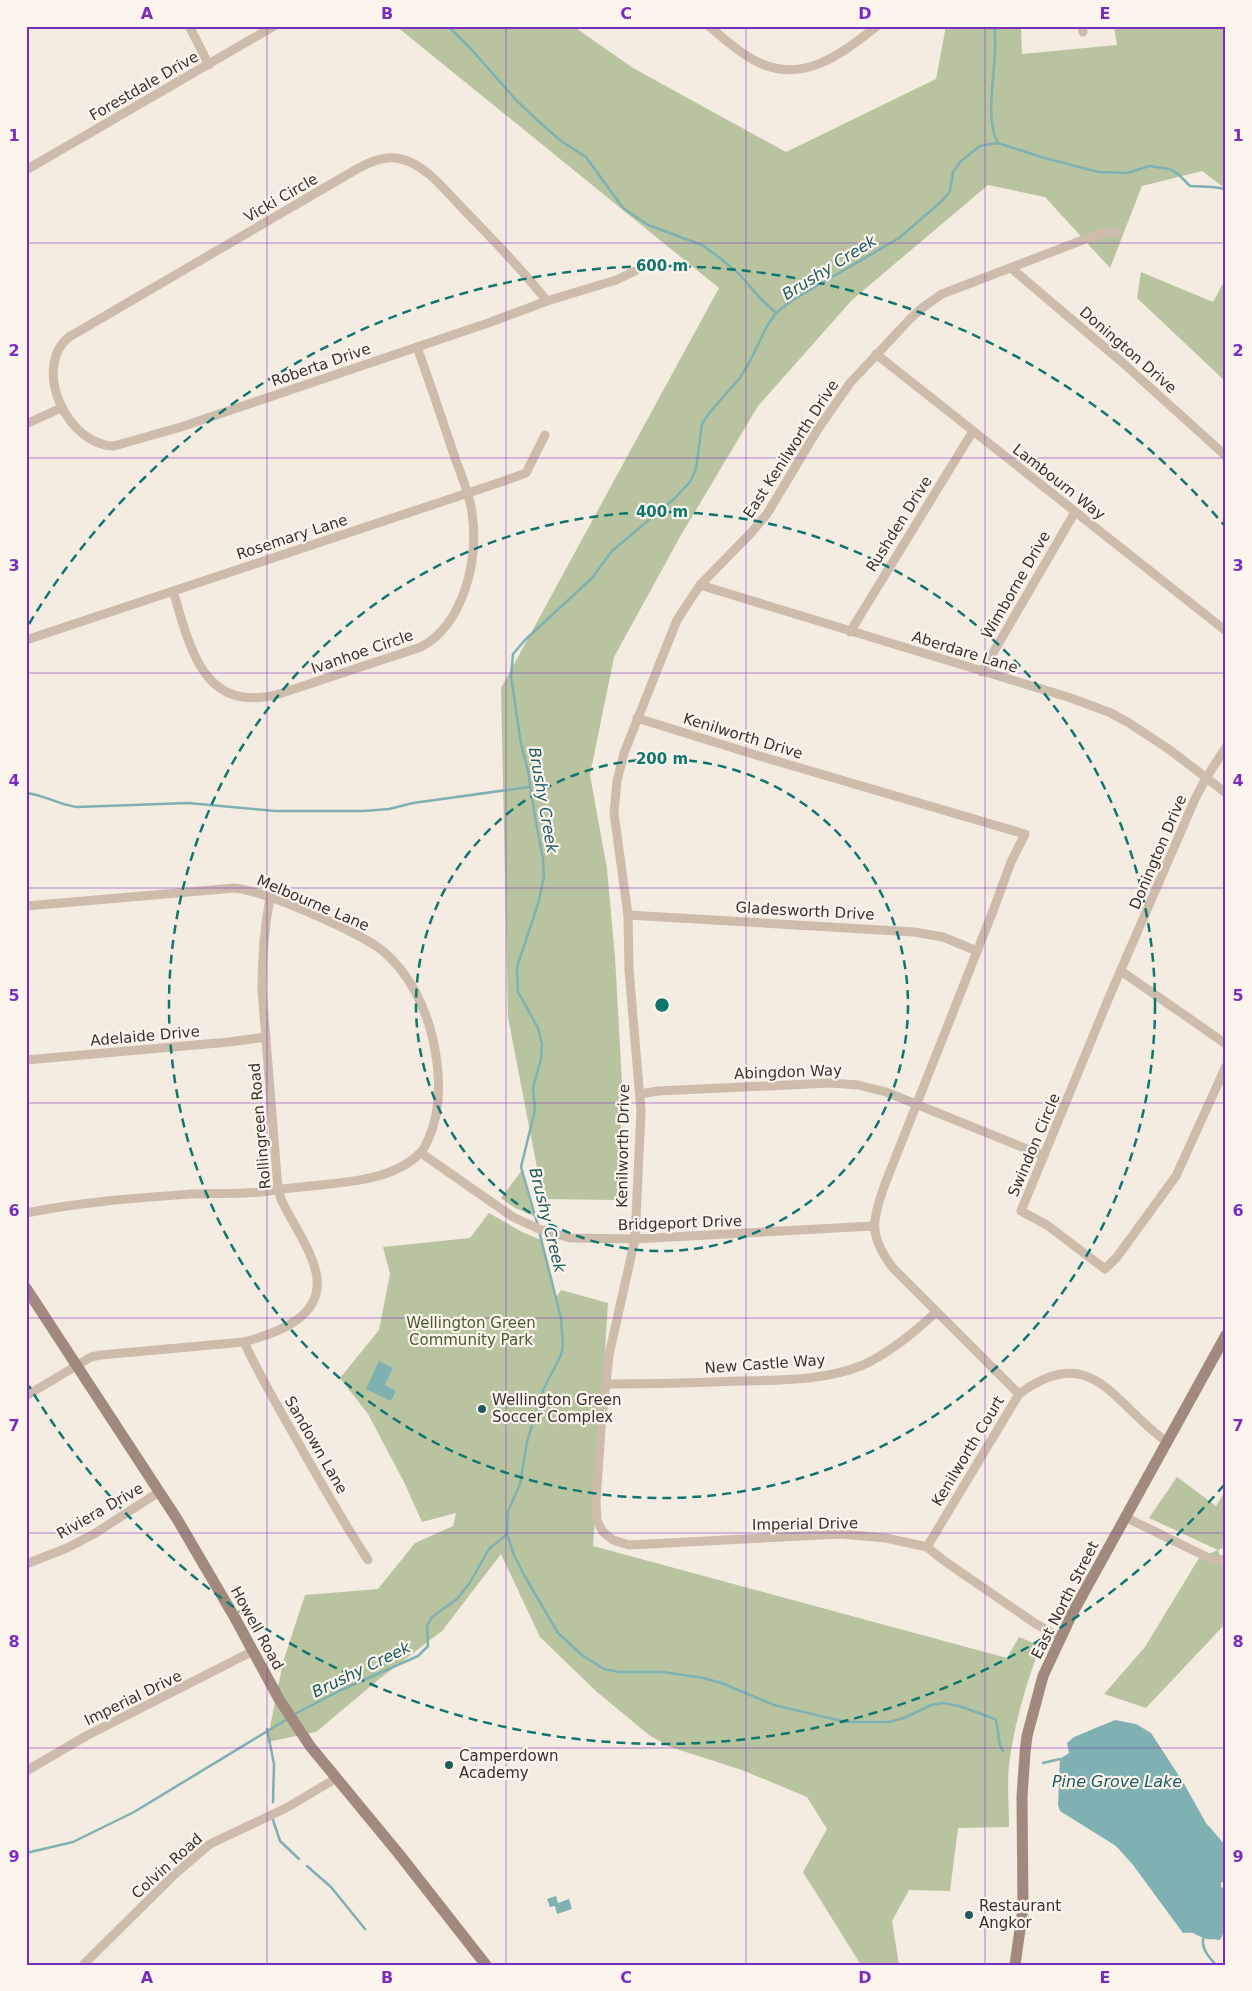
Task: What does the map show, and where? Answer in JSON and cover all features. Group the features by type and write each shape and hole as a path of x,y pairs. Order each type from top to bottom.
{"main road":[{"name":"Howell Road","path":"26,1288 204,1564 279,1699 304,1738 399,1854 486,1965"},
{"name":"East North Street","path":"1015,1965 1023,1908 1023,1788 1026,1745 1043,1676 1060,1637 1226,1335"}],"street":[{"path":"189,26 209,65"},
{"name":"Forestdale Drive","path":"26,170 274,26"},
{"path":"709,26 753,60 772,67 793,69 811,67 831,60 877,26"},
{"name":"Vicki Circle","path":"61,408 53,370 56,354 69,337 138,295 375,160 387,158 401,159 422,169 504,250 547,300"},
{"name":"East Kenilworth Drive","path":"637,718 677,620 700,585 767,514 831,409 876,354 910,319 933,299 952,290 1097,235 1118,233"},
{"name":"Donington Drive","path":"1011,268 1123,363 1226,456"},
{"name":"Roberta Drive","path":"61,408 77,429 89,439 101,445 114,446 181,427 417,347 547,300 616,280 635,271"},
{"name":"Ivanhoe Circle","path":"173,591 193,656 204,673 217,686 231,694 249,698 270,697 420,647 434,639 447,626 458,608 465,589 471,559 473,515 417,347"},
{"name":"Lambourn Way","path":"876,354 1226,631"},
{"path":"26,424 61,408"},
{"name":"Rushden Drive","path":"850,632 972,430"},
{"name":"Rosemary Lane","path":"26,640 467,494 526,472 545,435"},
{"name":"Wimborne Drive","path":"982,672 1075,512"},
{"name":"Aberdare Lane","path":"700,585 1071,698 1111,713 1155,739 1226,793"},
{"name":"Kenilworth Drive","path":"613,1540 603,1532 596,1517 599,1456 609,1355 635,1239 640,1094 630,979 628,915 615,822 614,801 624,754 637,718 1025,834 1010,862 916,1104 876,1210 873,1226"},
{"name":"Donington Drive","path":"1121,971 1206,778 1226,747"},
{"name":"Melbourne Lane","path":"26,906 225,888 245,890 314,916 372,944 394,962 414,988 427,1021 438,1078 435,1122 421,1153"},
{"name":"Rollingreen Road","path":"26,1396 91,1357 106,1354 244,1342 266,1336 293,1323 308,1310 316,1294 317,1278 314,1265 286,1210 278,1189 262,961 264,933 270,898"},
{"name":"Gladesworth Drive","path":"628,915 914,932 943,937 977,951"},
{"path":"1121,971 1226,1044"},
{"name":"Swindon Circle","path":"1121,971 1021,1211 1047,1225 1105,1269 1117,1257 1176,1176 1226,1066"},
{"name":"Adelaide Drive","path":"26,1060 230,1042 266,1037"},
{"name":"Abingdon Way","path":"640,1094 695,1089 838,1082 871,1087 1044,1156"},
{"path":"26,1214 126,1200 261,1192 374,1177 398,1168 421,1153"},
{"name":"Bridgeport Drive","path":"421,1153 503,1211 552,1233 583,1239 635,1239 873,1226"},
{"path":"873,1226 882,1253 888,1262 1019,1394"},
{"name":"New Castle Way","path":"606,1384 758,1380 835,1374 861,1365 888,1352 936,1312"},
{"name":"Sandown Lane","path":"244,1342 253,1363 349,1531 368,1560"},
{"name":"Kenilworth Court","path":"926,1547 1019,1394 1036,1382 1070,1373 1084,1374 1108,1388 1149,1430 1167,1442"},
{"name":"Riviera Drive","path":"26,1564 67,1548 94,1534 159,1492"},
{"path":"1125,1517 1211,1559 1226,1560"},
{"name":"Imperial Drive","path":"613,1540 635,1545 840,1534 886,1538 926,1547 1036,1624 1060,1637"},
{"name":"Imperial Drive","path":"26,1771 88,1735 253,1651"},
{"name":"Colvin Road","path":"83,1965 200,1852 222,1837 286,1808 336,1779"}],"green space":[{"path":"396,26 573,26 633,68 786,152 936,79 946,26 1021,26 1022,54 1117,45 1114,26 1226,26 1226,189 1202,171 1142,186 1110,268 1045,197 988,185 852,300 758,406 681,535 614,657 590,775 607,869 615,957 622,1082 619,1200 543,1199 508,1017 501,688 719,288"},
{"path":"1141,272 1213,302 1226,278 1226,382 1137,298"},
{"path":"522,1170 536,1217 515,1208 501,1198"},
{"name":"Wellington Green Community Park","path":"489,1213 522,1232 541,1240 556,1298 561,1290 608,1303 593,1546 1007,1658 1019,1637 1040,1646 1021,1705 1011,1750 1008,1780 1009,1827 958,1828 950,1891 909,1890 892,1921 899,1965 861,1965 803,1872 827,1829 807,1797 742,1770 670,1747 649,1735 597,1692 540,1637 501,1554 442,1631 378,1680 316,1732 267,1742 283,1662 305,1595 378,1589 415,1543 453,1526 456,1513 422,1522 404,1482 368,1414 340,1378 379,1330 390,1274 383,1247 470,1238"},
{"path":"1177,1477 1216,1506 1226,1490 1226,1547 1218,1550 1149,1518"},
{"path":"1218,1550 1226,1576 1226,1623 1146,1708 1104,1694 1145,1647 1199,1558"}],"water":[{"path":"379,1361 393,1368 385,1385 396,1391 391,1401 366,1389"},
{"name":"Pine Grove Lake","path":"1115,1720 1136,1724 1151,1733 1183,1782 1206,1823 1226,1846 1226,1880 1221,1883 1221,1887 1226,1889 1226,1934 1223,1934 1220,1940 1205,1939 1193,1933 1183,1933 1133,1865 1116,1846 1060,1811 1058,1805 1060,1759 1069,1753 1067,1743 1074,1737"},
{"path":"556,1896 558,1903 569,1899 572,1909 557,1914 555,1906 550,1907 547,1899"}],"waterway":[{"path":"448,26 517,101 561,141 586,157 623,208 648,225 702,245 738,273 776,313"},
{"path":"994,26 995,55 991,118 993,131 998,143"},
{"name":"Brushy Creek","path":"538,1226 521,1167 535,1110 533,1088 541,1059 542,1044 538,1028 518,992 517,967 538,904 544,877 543,859 528,771 521,744 511,676 513,654 525,640 592,578 612,551 674,499 690,482 696,469 702,424 739,379 776,313 791,301 899,238 942,201 950,191 953,172 960,162 980,146 998,143 1098,172 1128,173 1149,166 1170,169 1190,186 1226,189"},
{"path":"26,793 77,807 188,803 275,811 364,811 389,809 413,803 529,787"},
{"path":"539,1231 561,1318 563,1346 561,1355 543,1390 527,1442 520,1484 508,1511 507,1534 514,1555 524,1575 558,1633 582,1655 604,1669 619,1672 663,1672 704,1678 724,1684 774,1705 846,1722 889,1722 904,1718 931,1705 943,1703 959,1706 995,1719 999,1744 1003,1751"},
{"name":"Brushy Creek","path":"293,1715 339,1691 418,1656 428,1646 427,1626 432,1617 457,1599 469,1584 489,1549 507,1534"},
{"name":"Brushy Creek","path":"26,1853 73,1842 134,1812 289,1718"},
{"path":"267,1729 274,1764 273,1802"},
{"path":"1043,1763 1060,1759"},
{"path":"273,1820 280,1841 299,1859"},
{"path":"307,1866 331,1887 365,1929"},
{"path":"1203,1939 1205,1950 1216,1965"}],"place":[{"name":"Wellington Green Soccer Complex","path":"482,1409"},
{"name":"Camperdown Academy","path":"449,1765"},
{"name":"Restaurant Angkor","path":"969,1915"}]}
